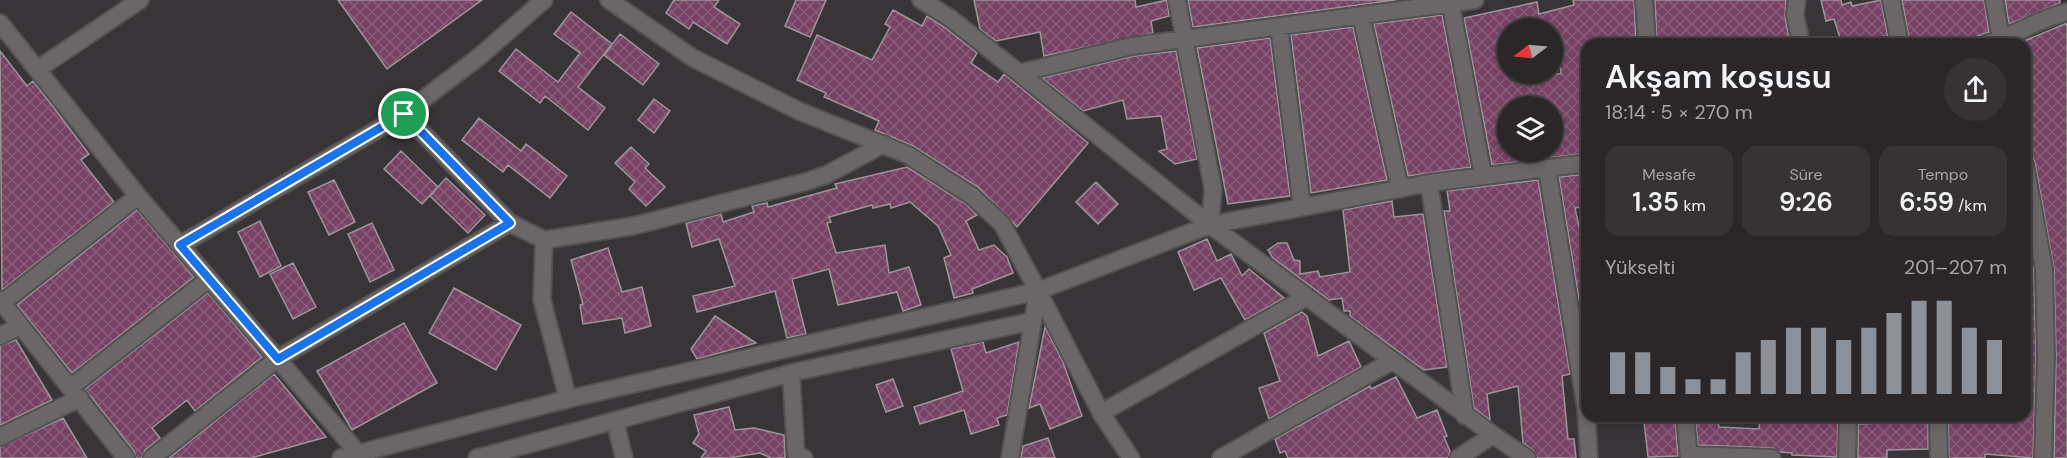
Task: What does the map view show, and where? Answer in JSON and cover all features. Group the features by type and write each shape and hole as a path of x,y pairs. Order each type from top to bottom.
{"street":[{"path":"38,69 140,0"},
{"path":"180,245 404,114 480,56 544,0"},
{"path":"609,0 693,58 744,86 908,155 972,196 1002,224 1101,413 1131,458"},
{"path":"921,0 950,18 1305,298 1465,416 1527,458"},
{"path":"1177,0 1213,189 1210,225"},
{"path":"1019,73 1132,46 1184,41 1474,0"},
{"path":"1644,0 1647,38"},
{"path":"1797,0 1795,14 1801,38"},
{"path":"1891,0 1899,38"},
{"path":"1994,0 1997,38"},
{"path":"1450,2 1483,176"},
{"path":"2005,38 2054,14 2067,12"},
{"path":"1361,15 1400,189"},
{"path":"0,23 138,196 358,453"},
{"path":"1279,26 1302,207"},
{"path":"404,114 510,223 544,240 633,226 805,182 826,175 884,144"},
{"path":"341,458 568,399 1038,291 1210,225 1429,183 1581,164"},
{"path":"1547,168 1581,378"},
{"path":"1429,183 1465,416"},
{"path":"126,458 76,392 1,301 138,196"},
{"path":"2031,198 2044,268 2043,458"},
{"path":"152,458 278,359 510,223"},
{"path":"544,240 542,300 568,399"},
{"path":"0,438 76,392 209,279"},
{"path":"1011,458 1038,291"},
{"path":"1101,413 1305,298"},
{"path":"477,458 791,373 1034,321"},
{"path":"0,336 20,326"},
{"path":"1221,458 1392,360"},
{"path":"791,373 796,454 804,458"},
{"path":"615,421 624,458"},
{"path":"1587,422 1589,458"},
{"path":"1685,422 1689,457 1772,458"},
{"path":"1847,458 1848,422"},
{"path":"1938,422 1939,458"},
{"path":"1458,458 1493,435"}],"building":[{"path":"338,0 482,0 387,69"},
{"path":"674,0 719,0 714,7 740,24 727,44 693,22 689,29 666,13"},
{"path":"796,0 826,0 810,37 785,26"},
{"path":"974,0 1135,0 1136,7 1167,0 1169,16 1151,21 1153,33 1044,56 1040,32 996,41 980,29"},
{"path":"1188,0 1396,0 1193,27"},
{"path":"1573,0 1634,0 1636,38 1581,38 1581,154 1563,156 1563,96 1497,96 1497,162 1516,162 1492,165 1464,18 1537,2 1539,14 1574,5"},
{"path":"1655,0 1786,0 1785,16 1789,38 1657,38"},
{"path":"1821,0 1841,0 1842,5 1851,2 1852,6 1881,0 1888,38 1840,38 1834,19 1826,21"},
{"path":"1902,0 1984,0 1989,32 1972,38 1909,38"},
{"path":"2005,0 2060,0 2060,3 2009,24"},
{"path":"893,10 922,26 927,16 944,27 977,53 971,63 998,82 1004,74 1088,143 1017,227 978,187 913,146 875,130 879,121 824,97 826,93 797,80 817,35 872,60 890,27 885,24"},
{"path":"571,12 612,44 578,87 605,108 588,130 545,96 540,103 499,71 516,49 558,82 580,53 554,34"},
{"path":"1442,15 1471,167 1408,176 1374,24"},
{"path":"2067,23 2067,458 2054,458 2056,356 2054,269 2035,163 2031,153 2031,38"},
{"path":"1353,27 1387,180 1311,193 1291,35"},
{"path":"620,34 659,64 643,85 604,55"},
{"path":"1270,38 1290,196 1228,204 1197,48"},
{"path":"0,51 27,86 33,81 89,154 81,160 114,202 2,290"},
{"path":"1176,51 1197,159 1175,164 1159,151 1167,149 1161,116 1127,119 1123,100 1083,111 1042,78 1134,56"},
{"path":"654,99 670,111 654,133 638,120"},
{"path":"479,118 521,151 526,144 567,176 550,198 508,165 503,172 462,140"},
{"path":"631,147 649,164 645,168 665,187 646,206 629,189 635,182 615,163"},
{"path":"401,151 438,187 422,204 384,169"},
{"path":"907,167 966,204 977,215 966,221 979,250 994,245 1007,257 1013,273 972,289 973,293 954,298 944,258 951,255 938,226 910,202 891,208 890,204 873,208 872,205 829,217 831,222 827,223 836,253 885,245 889,273 909,267 921,305 903,311 897,292 838,305 829,269 792,279 806,334 787,338 775,291 697,312 693,296 735,286 719,239 692,247 686,223 721,214 723,222 754,212 752,206 767,203 768,207 837,188 835,184"},
{"path":"1581,175 1581,207 1575,208 1581,236 1581,312 1559,177"},
{"path":"446,178 485,215 468,233 430,196"},
{"path":"334,180 355,222 329,235 308,192"},
{"path":"1538,180 1570,374 1562,376 1568,439 1574,439 1576,458 1537,458 1533,450 1523,443 1518,386 1487,394 1490,420 1474,408 1444,211 1450,211 1447,191"},
{"path":"1096,182 1118,204 1098,224 1076,202"},
{"path":"1392,201 1394,217 1423,214 1447,367 1424,370 1350,316 1350,311 1344,311 1342,298 1329,300 1273,258 1268,250 1278,243 1287,243 1294,260 1300,261 1300,274 1318,271 1320,277 1350,272 1343,210"},
{"path":"137,210 194,277 72,373 17,305"},
{"path":"260,221 281,266 260,277 238,232"},
{"path":"372,223 394,270 370,282 348,234"},
{"path":"1207,239 1217,261 1231,254 1242,276 1249,269 1284,298 1245,320 1221,278 1194,290 1178,252"},
{"path":"608,248 622,292 642,287 651,326 625,333 622,318 583,324 580,305 583,304 571,260"},
{"path":"2031,254 2034,270 2036,356 2033,458 1985,454 1985,458 1949,458 1948,422 2031,422"},
{"path":"293,263 316,307 293,319 270,274"},
{"path":"454,288 521,325 496,370 429,333"},
{"path":"208,293 262,357 195,411 187,400 152,428 160,438 145,450 142,458 136,458 134,451 85,389"},
{"path":"1302,312 1307,316 1318,356 1349,341 1361,367 1269,419 1259,388 1280,381 1264,333"},
{"path":"715,316 756,343 697,359 691,349"},
{"path":"404,323 437,383 352,430 317,371"},
{"path":"1045,327 1063,362 1082,416 1050,429 1040,404 1029,408"},
{"path":"16,340 52,400 0,425 0,346"},
{"path":"983,342 986,353 1019,342 1007,415 997,418 999,425 971,434 964,410 920,424 914,407 963,391 951,349"},
{"path":"274,374 326,437 251,458 169,458"},
{"path":"1396,377 1417,418 1437,410 1447,436 1444,437 1450,451 1448,458 1288,458 1285,451 1280,453 1275,439 1370,386 1371,389"},
{"path":"893,379 903,406 886,412 876,385"},
{"path":"729,407 735,430 754,428 784,435 785,458 771,458 760,453 729,458 701,458 706,451 693,443 699,434 694,415"},
{"path":"63,418 87,458 0,458 0,447"},
{"path":"1644,422 1675,422 1678,456 1648,457"},
{"path":"1696,422 1718,422 1719,427 1759,429 1760,422 1838,422 1837,457 1792,455 1792,453 1780,452 1772,448 1698,445"},
{"path":"1928,422 1928,449 1887,450 1887,458 1858,458 1858,424"},
{"path":"1048,438 1055,458 1021,458 1023,446"}],"route":[{"path":"404,114 510,223 278,359 180,245 404,114"}]}
